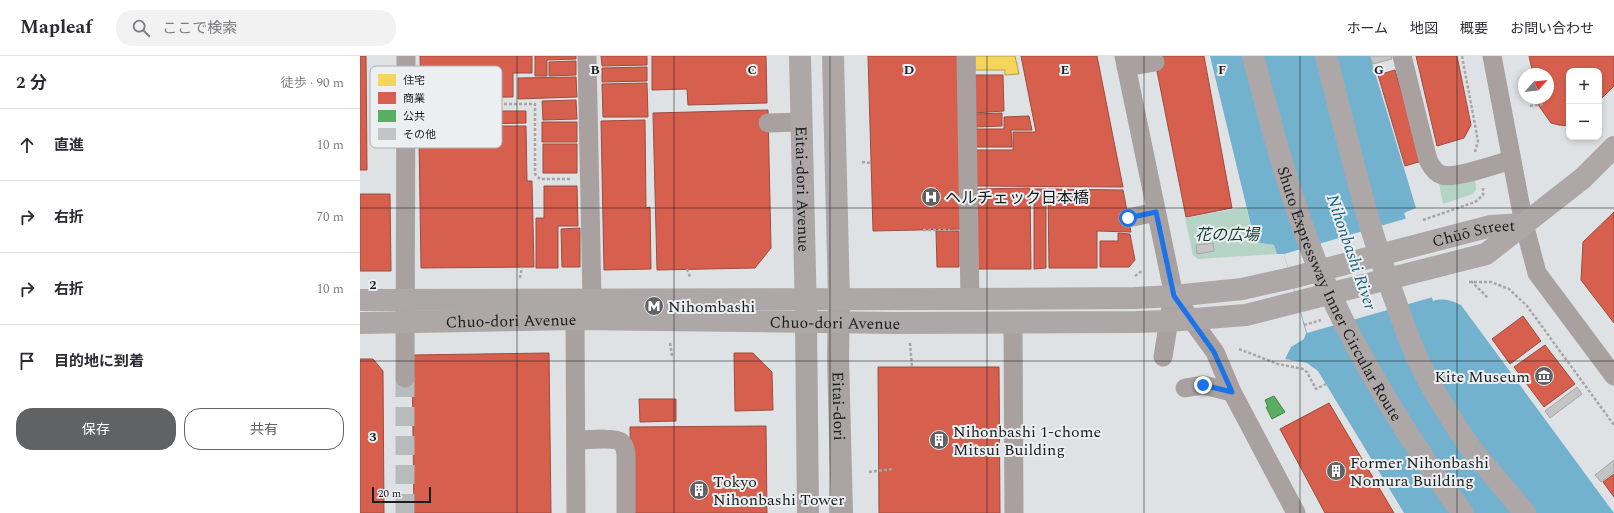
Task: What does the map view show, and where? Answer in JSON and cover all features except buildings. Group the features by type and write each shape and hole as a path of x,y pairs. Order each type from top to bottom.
{"highway":[{"name":"Eitai-dori Avenue","path":"800,56 806,322"},
{"name":"Eitai-dori Avenue","path":"833,56 839,299"},
{"name":"Shuto Expressway Inner Circular Route","path":"1253,56 1289,184 1316,261 1329,290 1361,353 1394,411 1432,470 1463,513"},
{"path":"1326,56 1367,212 1385,273 1422,369 1433,390 1511,513"},
{"path":"1524,224 1611,156"},
{"name":"Chūō Street","path":"1174,296 1242,289 1291,278 1491,226 1524,224"},
{"name":"Chūō Street","path":"1190,320 1246,315 1486,254 1524,224"},
{"name":"Chuo-dori Avenue","path":"360,300 970,299 1135,298 1174,296"},
{"name":"Chuo-dori Avenue","path":"360,323 575,319 806,322 1190,320"},
{"path":"1472,450 1525,513"}],"main road":[{"name":"Eitai-dori","path":"839,299 838,322 842,513"},
{"name":"Eitai-dori","path":"806,322 808,513"}],"street":[{"path":"406,56 406,66"},
{"path":"587,56 595,136 590,178 592,300"},
{"path":"1402,56 1428,160 1432,169 1442,175 1454,176 1511,160"},
{"path":"1492,56 1524,224 1537,273 1614,376"},
{"path":"1155,62 1125,62 1174,296 1214,352 1232,392 1296,513"},
{"path":"963,68 972,176 969,230 970,299"},
{"path":"768,123 801,122"},
{"path":"405,378 404,300 412,156 411,148"},
{"path":"1128,218 1156,212"},
{"path":"1163,357 1168,321 1174,296"},
{"path":"575,319 576,513"},
{"path":"1013,322 1014,513"},
{"path":"1185,388 1203,385 1232,392"},
{"path":"576,440 614,440 620,441 624,446 626,454 626,513"}],"path":[{"path":"1462,56 1478,142 1475,151"},
{"path":"502,104 535,104 535,174 540,179 590,178"},
{"path":"1530,106 1546,104"},
{"path":"862,162 872,163"},
{"path":"1417,222 1475,202 1483,195 1483,184"},
{"path":"923,230 969,230"},
{"path":"520,278 522,267"},
{"path":"686,269 690,277"},
{"path":"1135,276 1143,270"},
{"path":"1471,281 1488,298"},
{"path":"1464,283 1471,281 1491,282 1509,289 1528,306 1614,425"},
{"path":"910,342 912,367"},
{"path":"670,343 672,356"},
{"path":"1239,349 1278,364 1303,369 1308,372 1316,389 1326,384"},
{"path":"869,472 892,469"}],"green space":[{"path":"1475,174 1476,190 1473,194 1443,204 1439,184"},
{"name":"花の広場","path":"1246,207 1255,242 1274,245 1277,254 1198,259 1193,255 1185,218"}],"water":[{"name":"Nihonbashi River","path":"1210,56 1370,56 1416,208 1404,213 1433,301 1447,300 1461,305 1614,513 1404,513 1318,371 1307,363 1285,359 1291,347 1304,339 1306,333 1284,254 1277,254 1274,245 1255,242"}],"pier":[{"path":"1408,218 1433,297 1307,333 1284,254"}],"tunnel":[{"path":"405,378 405,513"}],"place":[{"name":"ヘルチェック日本橋","path":"931,197"},
{"name":"Nihombashi","path":"654,306"},
{"name":"Kite Museum","path":"1544,376"},
{"name":"Nihonbashi 1-chome Mitsui Building","path":"939,440"},
{"name":"Former Nihonbashi Nomura Building","path":"1336,471"},
{"name":"Tokyo Nihonbashi Tower","path":"699,490"}],"route":[{"path":"1128,218 1156,212 1174,296 1214,352 1232,392 1203,385"}]}
